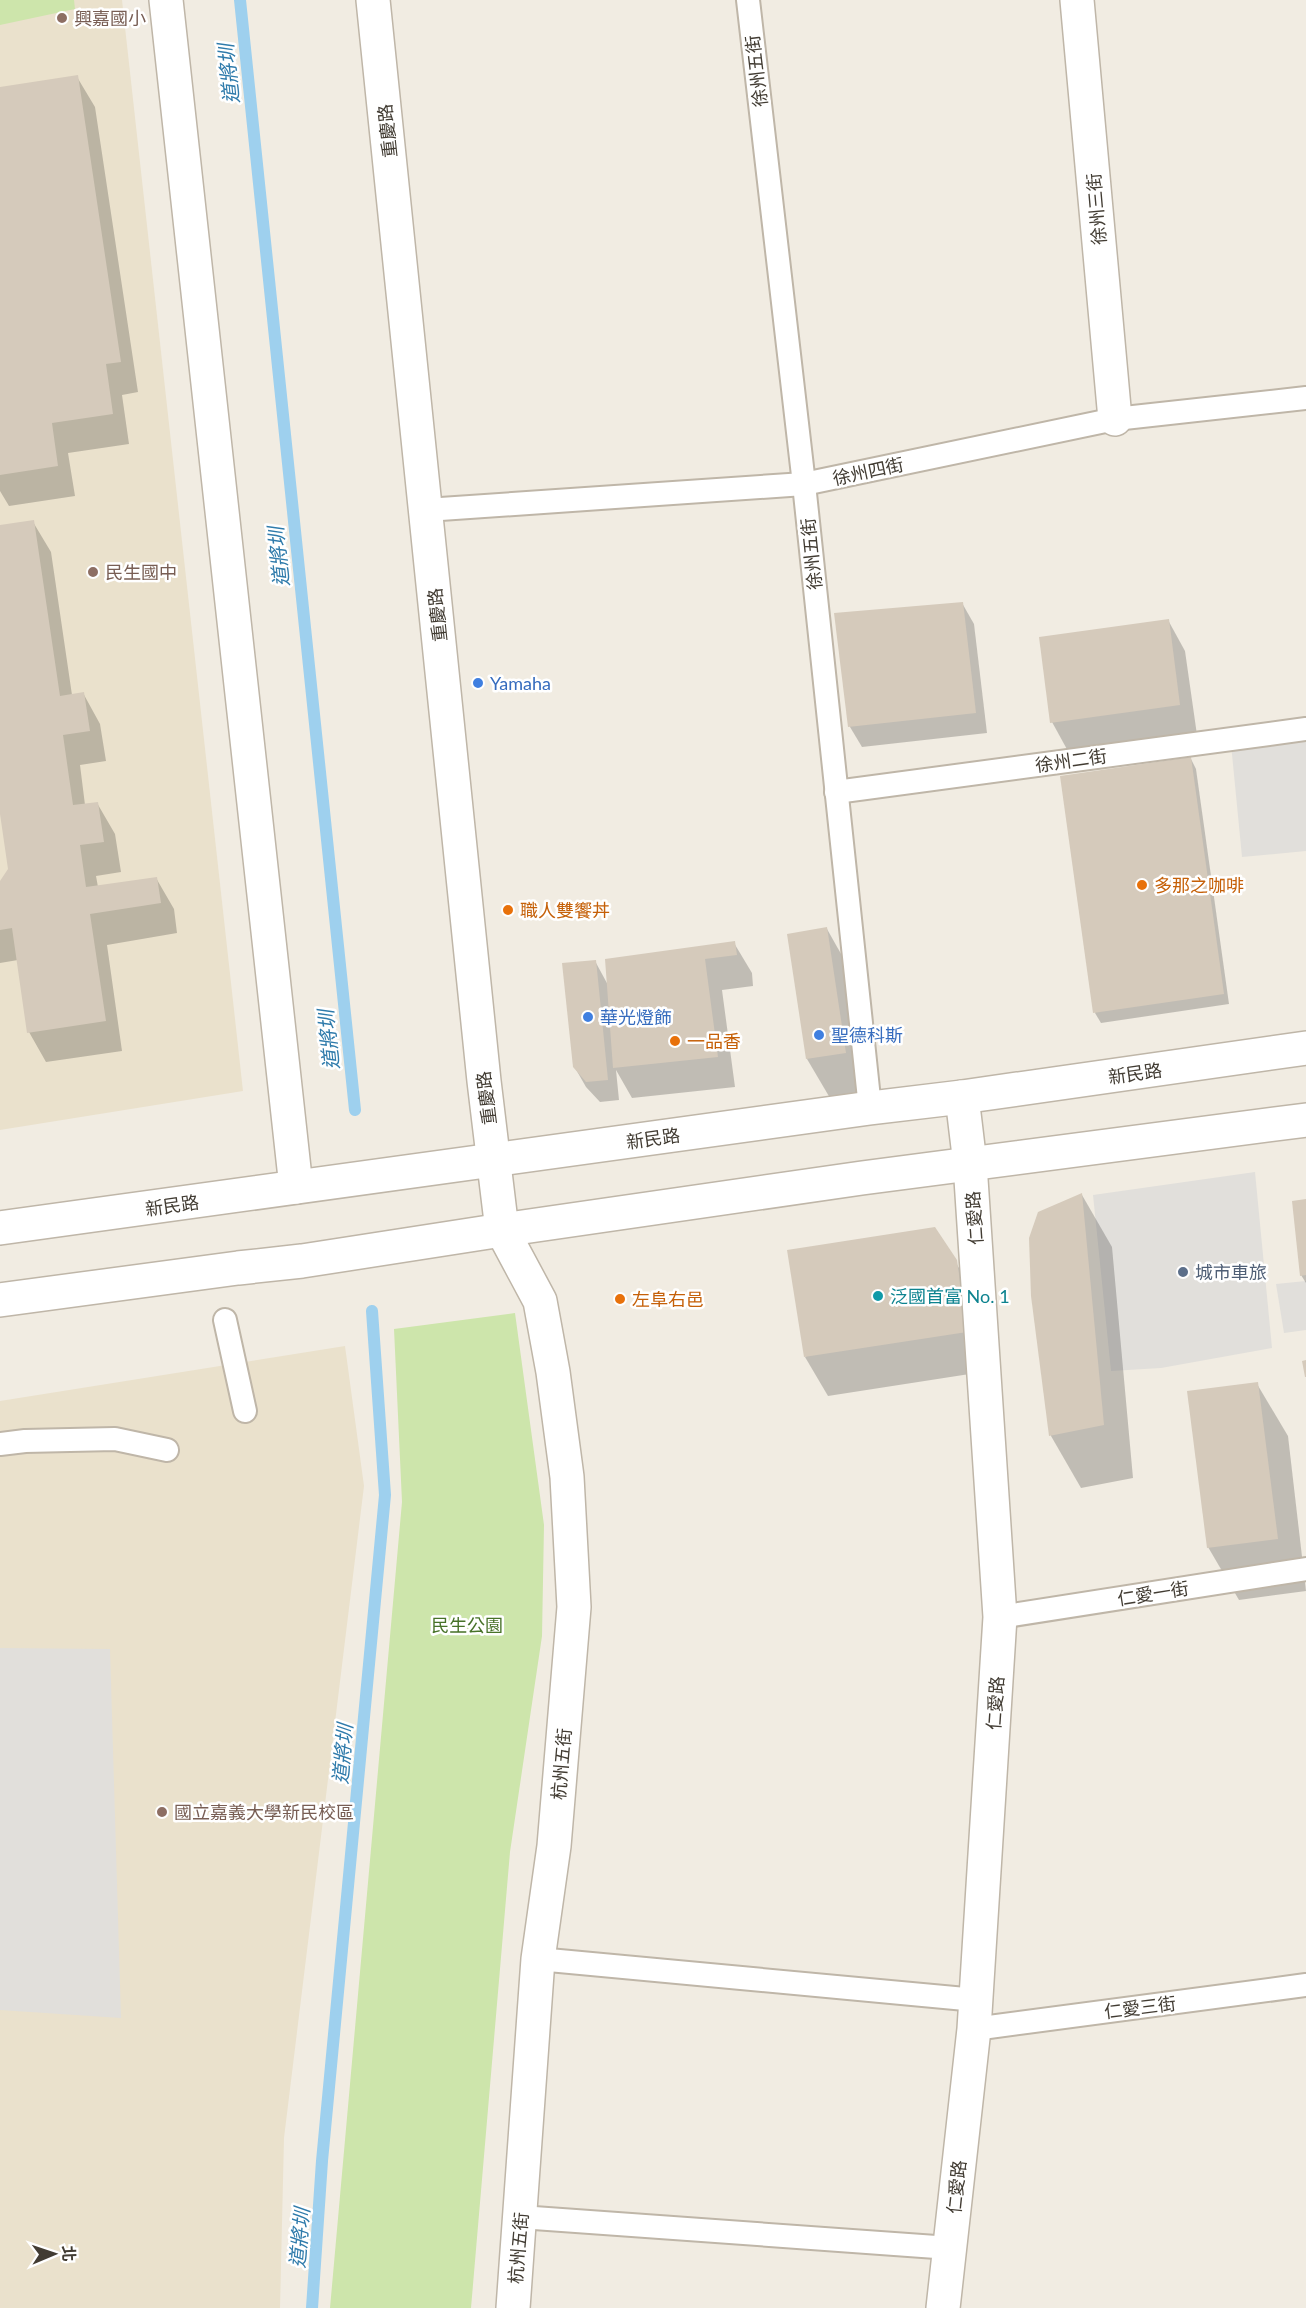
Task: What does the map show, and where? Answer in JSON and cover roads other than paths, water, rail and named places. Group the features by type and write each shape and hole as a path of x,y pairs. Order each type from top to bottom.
{"street":[{"path":"166,0 296,1187"},
{"name":"重慶路","path":"373,0 484,1081 502,1230"},
{"name":"徐州三街","path":"1077,0 1115,419"},
{"name":"新民路","path":"0,1228 1306,1048"},
{"name":"仁愛路","path":"943,2308 975,2014 1000,1617 970,1164 962,1097"},
{"path":"0,1300 302,1261 502,1230 970,1164 1306,1120"},
{"name":"杭州五街","path":"502,1230 540,1301 553,1372 567,1477 574,1607 554,1846 538,1959 513,2308"}],"lane":[{"name":"徐州五街","path":"748,0 804,484 870,1108"},
{"name":"徐州四街","path":"426,510 804,484 1115,419 1306,398"},
{"name":"徐州二街","path":"836,792 1306,729"},
{"path":"225,1320 245,1411"},
{"path":"0,1444 25,1441 115,1439 167,1450"},
{"name":"仁愛一街","path":"1000,1617 1306,1569"},
{"name":"仁愛三街","path":"538,1959 975,2014 1306,1985"},
{"path":"520,2217 950,2248"}],"waterway":[{"name":"道將圳","path":"240,0 355,1110"},
{"name":"道將圳","path":"312,2308 322,2161 385,1495 372,1311"}],"place":[{"name":"興嘉國小","path":"62,18"},
{"name":"民生國中","path":"93,572"},
{"name":"Yamaha","path":"478,683"},
{"name":"多那之咖啡","path":"1142,885"},
{"name":"職人雙饗丼","path":"508,910"},
{"name":"華光燈飾","path":"588,1017"},
{"name":"聖德科斯","path":"819,1035"},
{"name":"一品香","path":"675,1041"},
{"name":"城市車旅","path":"1183,1272"},
{"name":"泛國首富 No. 1","path":"878,1296"},
{"name":"左阜右邑","path":"620,1299"},
{"name":"國立嘉義大學新民校區","path":"162,1812"}],"park label":[{"name":"民生公園","path":"467,1625"}]}
